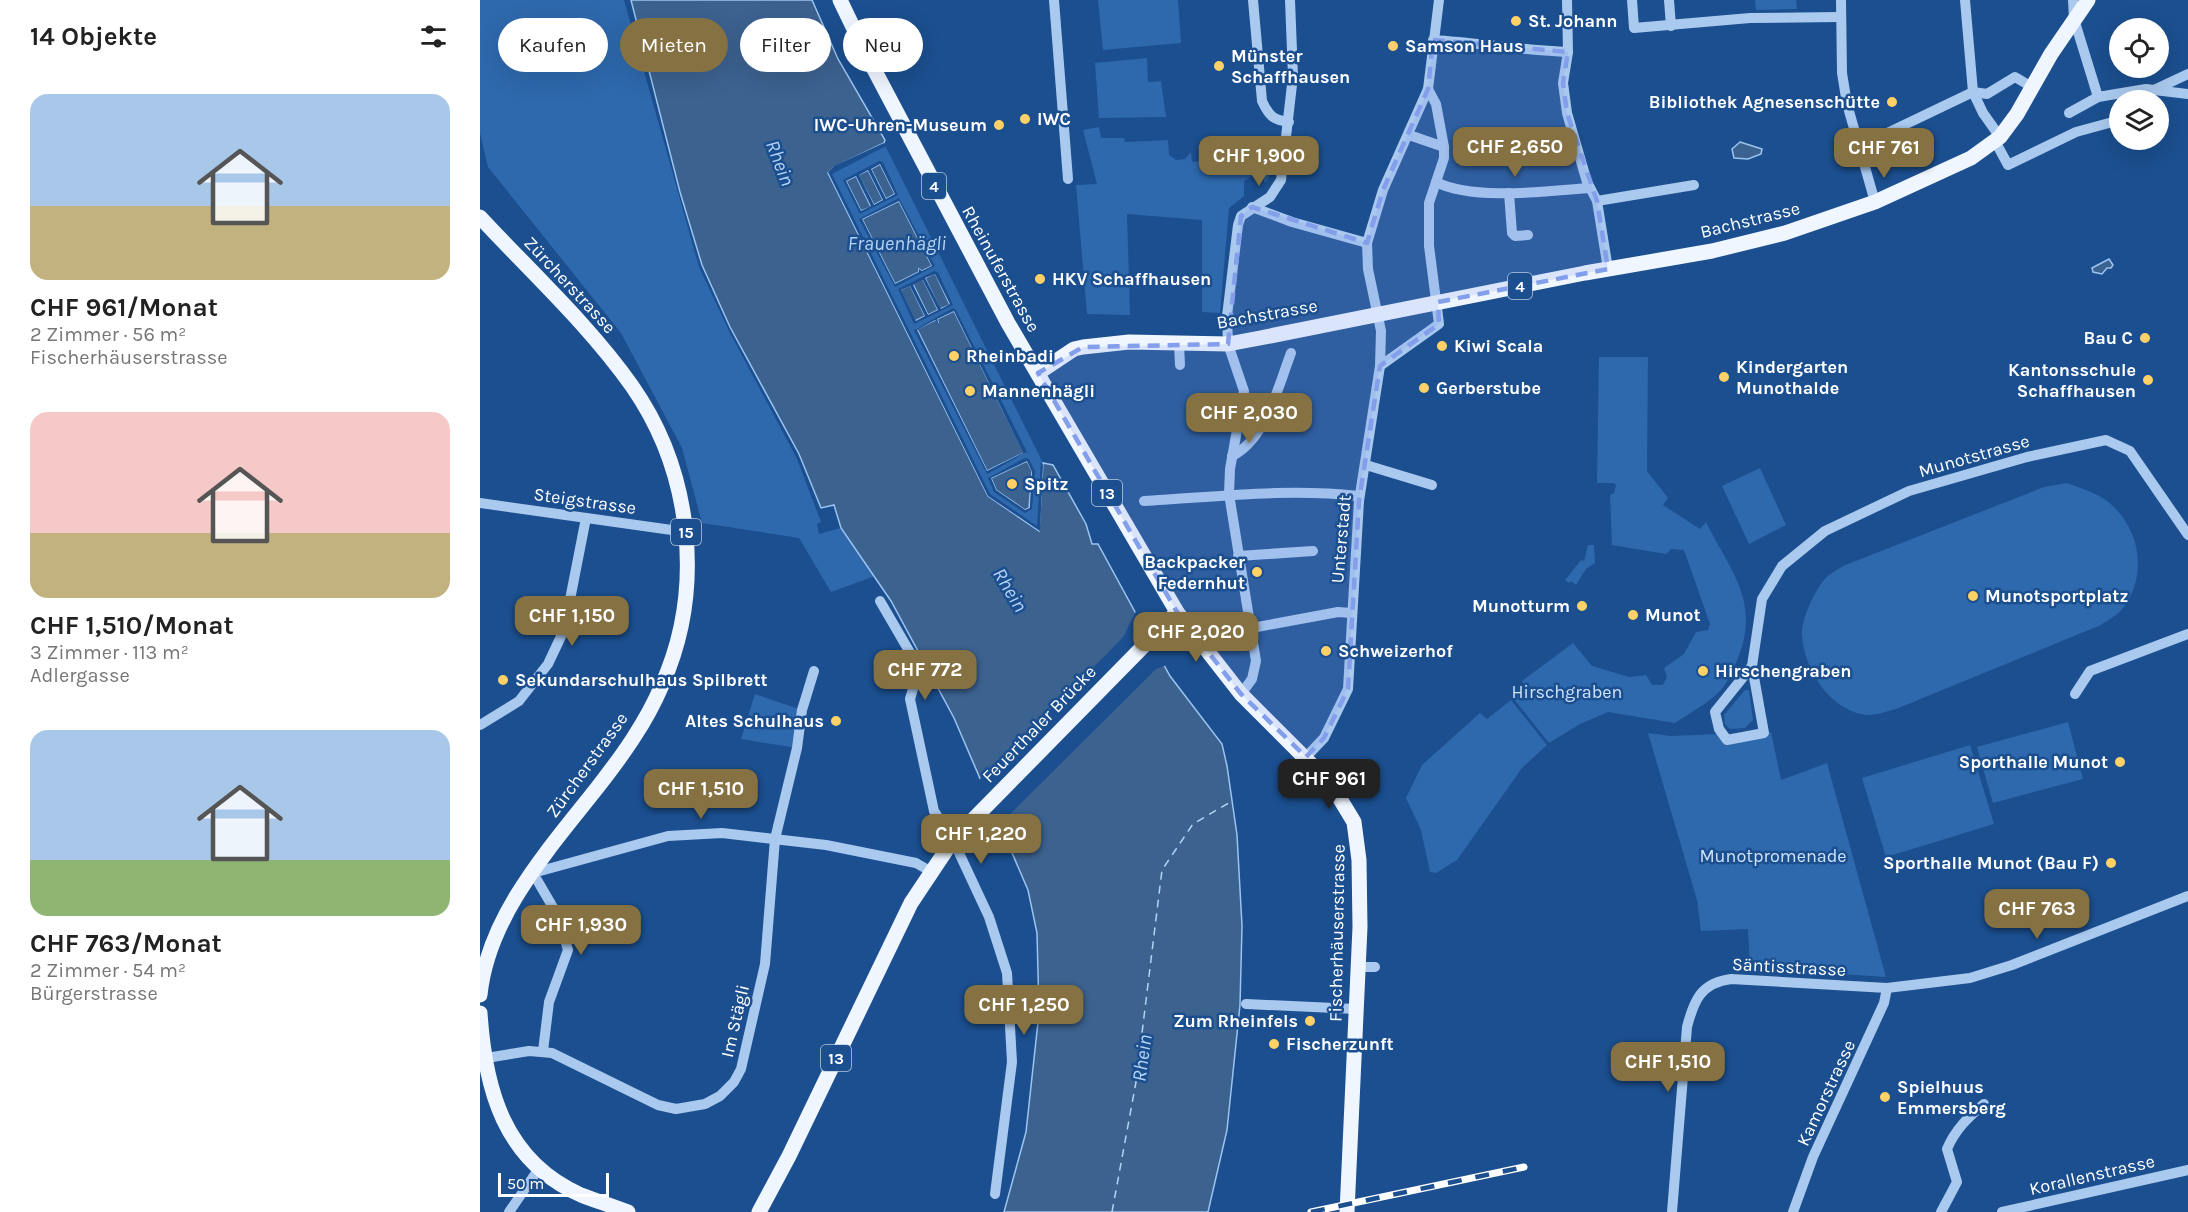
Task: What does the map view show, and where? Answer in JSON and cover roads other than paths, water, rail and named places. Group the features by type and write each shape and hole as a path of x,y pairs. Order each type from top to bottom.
{"main road":[{"name":"Rheinuferstrasse","path":"840,0 937,190 1038,373 1177,612"},
{"name":"Bachstrasse","path":"1038,373 1074,349 1083,347 1129,342 1228,344 1608,269 1712,251 1785,233 1875,202 1942,172 1998,139 2088,0"},
{"name":"Zürcherstrasse","path":"480,217 609,356 633,388 654,422 669,456 678,487 686,532 685,603 676,645 663,685 640,728 618,761 533,873 503,920 490,949 480,995"},
{"name":"Feuerthaler Brücke","path":"953,840 1177,612"},
{"name":"Fischerhäuserstrasse","path":"1177,612 1241,694 1306,757 1342,798 1358,836 1360,889 1358,970 1347,1212"},
{"name":"13","path":"759,1212 789,1156 911,903 930,871 953,840"},
{"path":"480,1013 482,1059 498,1112 515,1141 540,1167 580,1194 628,1212"}],"street":[{"path":"1054,0 1068,179"},
{"path":"1253,0 1262,101 1268,114 1275,120 1289,122"},
{"path":"1241,694 1252,679 1256,661 1229,494 1232,456 1244,391 1228,344 1227,316 1241,216 1251,207 1270,197 1281,180 1289,122 1294,50 1290,0"},
{"path":"1251,207 1292,222 1366,243 1383,190 1428,89 1439,0"},
{"path":"1567,0 1568,51 1563,83 1568,113 1590,189 1597,201 1608,269"},
{"path":"1632,0 1634,28 1750,18 1839,17"},
{"path":"1669,0 1671,26"},
{"path":"1841,0 1839,17 1847,104 1875,202"},
{"path":"1965,0 1973,92 1998,139 2008,165 2076,132 2109,123"},
{"path":"2073,0 2074,19 2098,97"},
{"path":"1433,40 1493,45 1518,50 1568,51"},
{"path":"2069,113 2098,97 2155,89 2188,74"},
{"path":"1858,147 1973,92 1987,94 2015,77 2032,87"},
{"path":"1380,366 1439,324 1428,230 1429,203 1444,147 1436,104 1428,89"},
{"path":"2155,89 2188,94"},
{"path":"1409,135 1444,147"},
{"path":"1436,182 1450,189 1509,193 1590,189"},
{"path":"1597,201 1694,186"},
{"path":"1509,193 1512,232 1515,236 1528,236"},
{"name":"Unterstadt","path":"1306,757 1324,738 1348,689 1359,501 1380,366 1382,331 1368,269 1366,243"},
{"path":"1179,344 1180,365"},
{"path":"1232,456 1245,450 1268,413 1291,353"},
{"name":"Munotstrasse","path":"1752,666 1762,599 1782,566 1825,531 1909,491 2027,457 2106,440 2130,451 2188,535"},
{"path":"1366,465 1432,485"},
{"path":"1143,501 1229,494 1330,493 1358,496 1359,501"},
{"name":"Steigstrasse","path":"480,503 686,532"},
{"path":"480,725 519,701 548,664 564,630 586,518"},
{"path":"1238,556 1313,551"},
{"path":"880,601 919,668 910,699 934,811 953,840 989,917 1007,973 1012,1062 995,1194"},
{"path":"1252,628 1338,612 1351,614"},
{"path":"2075,694 2090,670 2188,634"},
{"path":"1752,666 1764,733 1727,740 1719,729 1715,712 1752,666"},
{"name":"Im Stägli","path":"482,1059 543,1051 570,1059 658,1105 690,1108 720,1096 734,1082 747,1050 765,964 776,839 797,748 802,710 814,671"},
{"path":"543,1051 549,1002 568,950 558,916 533,873 668,836 722,833 826,845 916,863 930,871"},
{"name":"Säntisstrasse","path":"1672,1212 1687,1027 1697,999 1716,981 1731,979 1887,988 1934,984 1977,976 2012,965 2188,896"},
{"path":"1358,970 1375,970"},
{"name":"Kamorstrasse","path":"1793,1212 1814,1157 1884,1003 1887,988"},
{"path":"1246,1004 1356,1009"},
{"path":"1941,1212 1957,1182 1947,1149 1953,1136 1967,1118 1984,1104"},
{"path":"509,1212 540,1167"},
{"name":"Korallenstrasse","path":"2002,1212 2188,1170"}],"water":[{"name":"Rhein","path":"631,0 812,0 820,18 740,18 740,72 831,72 831,43 843,72 846,72 885,140 884,143 834,167 828,173 988,496 1039,531 1043,463 1053,465 1086,524 1092,544 1098,544 1170,676 1222,744 1237,835 1242,926 1240,1005 1227,1130 1208,1212 1004,1212 1026,1132 1039,1013 1037,933 1028,890 954,718 891,601 841,528 834,505 821,508 799,454 730,327 702,265 680,192 649,72 728,72 728,18 636,18"},
{"path":"1740,142 1762,149 1761,154 1748,159 1734,158 1732,149"},
{"path":"880,164 895,194 886,199 871,169"},
{"path":"868,170 883,200 874,205 858,175"},
{"path":"856,176 871,207 861,211 846,181"},
{"name":"Frauenhägli","path":"899,201 932,266 922,271 919,269 919,272 895,284 862,219"},
{"path":"2109,259 2113,265 2111,268 2107,268 2102,274 2093,272 2092,268"},
{"path":"935,273 950,305 940,309 925,278"},
{"path":"923,279 938,310 928,315 913,284"},
{"path":"910,285 925,316 915,321 900,290"},
{"name":"Mannenhägli","path":"954,311 1024,453 987,471 917,329 935,320 938,322 937,319"},
{"name":"Spitz","path":"1027,461 1032,471 1029,508 1025,510 996,490 991,478"}],"railway":[{"path":"1311,1212 1524,1167"}],"place":[{"name":"St. Johann","path":"1516,21"},
{"name":"Samson Haus","path":"1393,46"},
{"name":"Münster Schaffhausen","path":"1219,66"},
{"name":"Bibliothek Agnesenschütte","path":"1892,102"},
{"name":"IWC","path":"1025,119"},
{"name":"IWC-Uhren-Museum","path":"999,125"},
{"name":"HKV Schaffhausen","path":"1040,279"},
{"name":"Bau C","path":"2145,338"},
{"name":"Kiwi Scala","path":"1442,346"},
{"name":"Rheinbadi","path":"954,356"},
{"name":"Kindergarten Munothalde","path":"1724,377"},
{"name":"Kantonsschule Schaffhausen","path":"2148,380"},
{"name":"Gerberstube","path":"1424,388"},
{"name":"Mannenhägli","path":"970,391"},
{"name":"Spitz","path":"1012,484"},
{"name":"Backpacker Federnhut","path":"1257,572"},
{"name":"Munotsportplatz","path":"1973,596"},
{"name":"Munotturm","path":"1582,606"},
{"name":"Munot","path":"1633,615"},
{"name":"Schweizerhof","path":"1326,651"},
{"name":"Hirschengraben","path":"1703,671"},
{"name":"Sekundarschulhaus Spilbrett","path":"503,680"},
{"name":"Altes Schulhaus","path":"836,721"},
{"name":"Sporthalle Munot","path":"2120,762"},
{"name":"Sporthalle Munot (Bau F)","path":"2111,863"},
{"name":"Zum Rheinfels","path":"1310,1021"},
{"name":"Fischerzunft","path":"1274,1044"},
{"name":"Spielhuus Emmersberg","path":"1885,1097"}],"park label":[{"name":"Hirschgraben","path":"1567,692"},
{"name":"Munotpromenade","path":"1773,856"}]}
